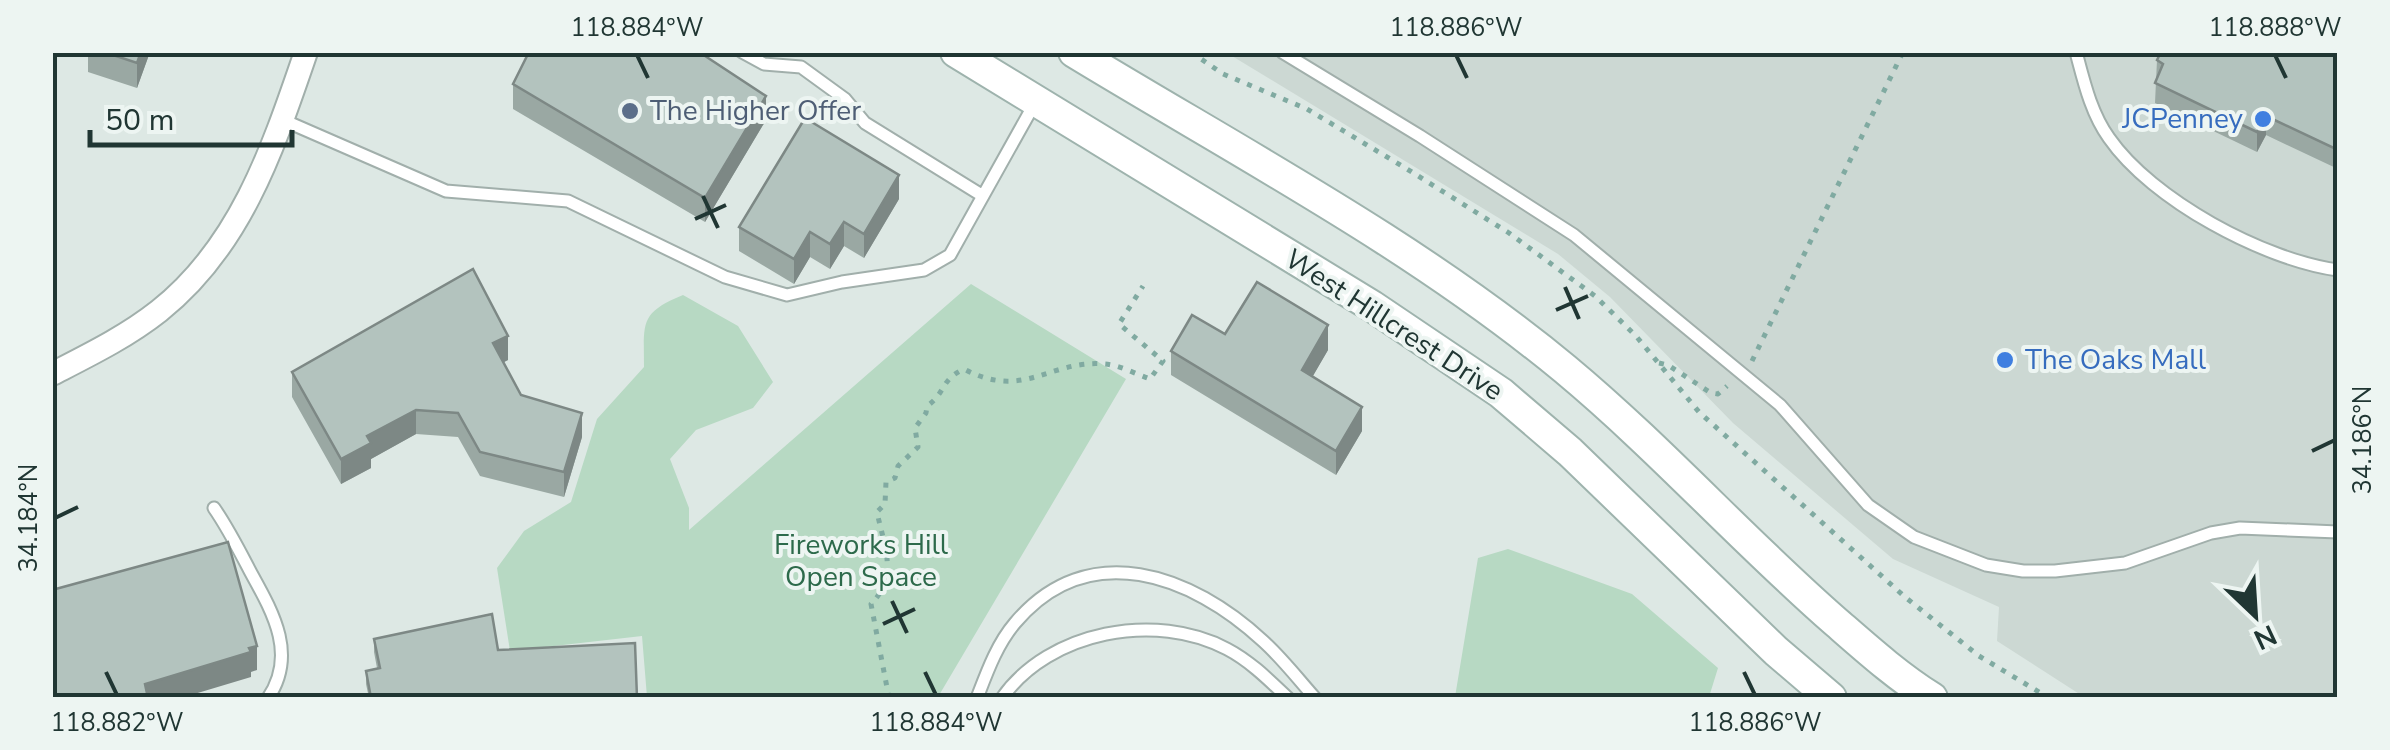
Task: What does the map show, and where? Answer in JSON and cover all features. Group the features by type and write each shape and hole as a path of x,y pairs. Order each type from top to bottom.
{"main road":[{"name":"West Hillcrest Drive","path":"956,52 1372,306 1500,392 1570,452 1831,698"},
{"path":"1074,52 1492,310 1626,423 1808,598 1872,654 1932,698"}],"street":[{"path":"52,374 114,342 160,310 224,242 248,202 306,52"}],"lane":[{"path":"742,52 764,64 801,67 845,98 865,123 983,196"},
{"path":"1282,52 1436,146 1588,246 1780,405 1868,505 1914,537 1986,565 2022,572 2055,572 2126,563 2212,533 2240,528 2338,532"},
{"path":"2076,52 2095,115 2110,140 2157,188 2219,228 2299,261 2338,270"},
{"path":"282,120 446,191 568,201 725,277 787,295 924,270 938,264 950,254 1036,102"},
{"path":"214,508 278,623 282,648 274,688 268,698"},
{"path":"977,698 1004,640 1034,602 1054,588 1080,578 1106,572 1137,572 1168,580 1224,610 1264,641 1315,698"},
{"path":"1002,698 1036,664 1070,645 1110,632 1154,630 1200,638 1226,648 1258,669 1288,698"}],"path":[{"path":"1191,52 1223,74 1307,110 1508,233 1606,306 1699,412 1905,596 1979,656 2049,698"},
{"path":"1756,357 1903,52"},
{"path":"889,698 871,604 883,592 888,568 877,512 885,504 886,482 895,478 898,466 918,447 916,428 927,406 936,400 948,376 964,369 988,382 1024,380 1106,364 1150,380 1163,361 1118,324 1143,286"},
{"path":"1656,362 1668,365 1711,393 1718,394 1726,388"}],"shaded area":[{"name":"The Oaks Mall","path":"1227,53 2337,53 2337,697 2084,697 1997,641 1999,607 1893,559 1733,423 1610,297 1558,254"}],"green space":[{"name":"Fireworks Hill Open Space","path":"971,284 1126,379 938,697 647,697 642,636 510,651 497,568 524,531 571,502 597,419 644,367 647,321 658,308 683,295 738,326 773,382 753,408 696,430 670,459 689,508 689,530"},
{"path":"1508,549 1632,594 1718,668 1709,697 1455,697 1478,558"}],"building":[{"path":"104,52 141,52 137,63"},
{"path":"529,52 699,52 766,96 705,198 513,84"},
{"name":"JCPenney","path":"2161,52 2338,52 2338,150 2266,116 2257,132 2155,83 2163,64 2157,60"},
{"path":"805,118 899,175 864,234 844,222 830,244 810,232 794,259 739,227"},
{"path":"473,269 508,336 493,343 521,395 582,413 564,472 480,452 458,413 416,410 367,436 371,443 341,459 292,372"},
{"path":"1257,282 1328,325 1302,370 1362,407 1336,451 1171,351 1192,315 1225,334"},
{"path":"228,542 257,646 249,648 251,652 145,684 148,698 52,698 52,590"},
{"path":"492,614 498,650 635,643 637,698 371,698 366,671 380,668 374,639"}],"place":[{"name":"The Higher Offer","path":"630,111"},
{"name":"JCPenney","path":"2263,119"},
{"name":"The Oaks Mall","path":"2005,360"}]}
